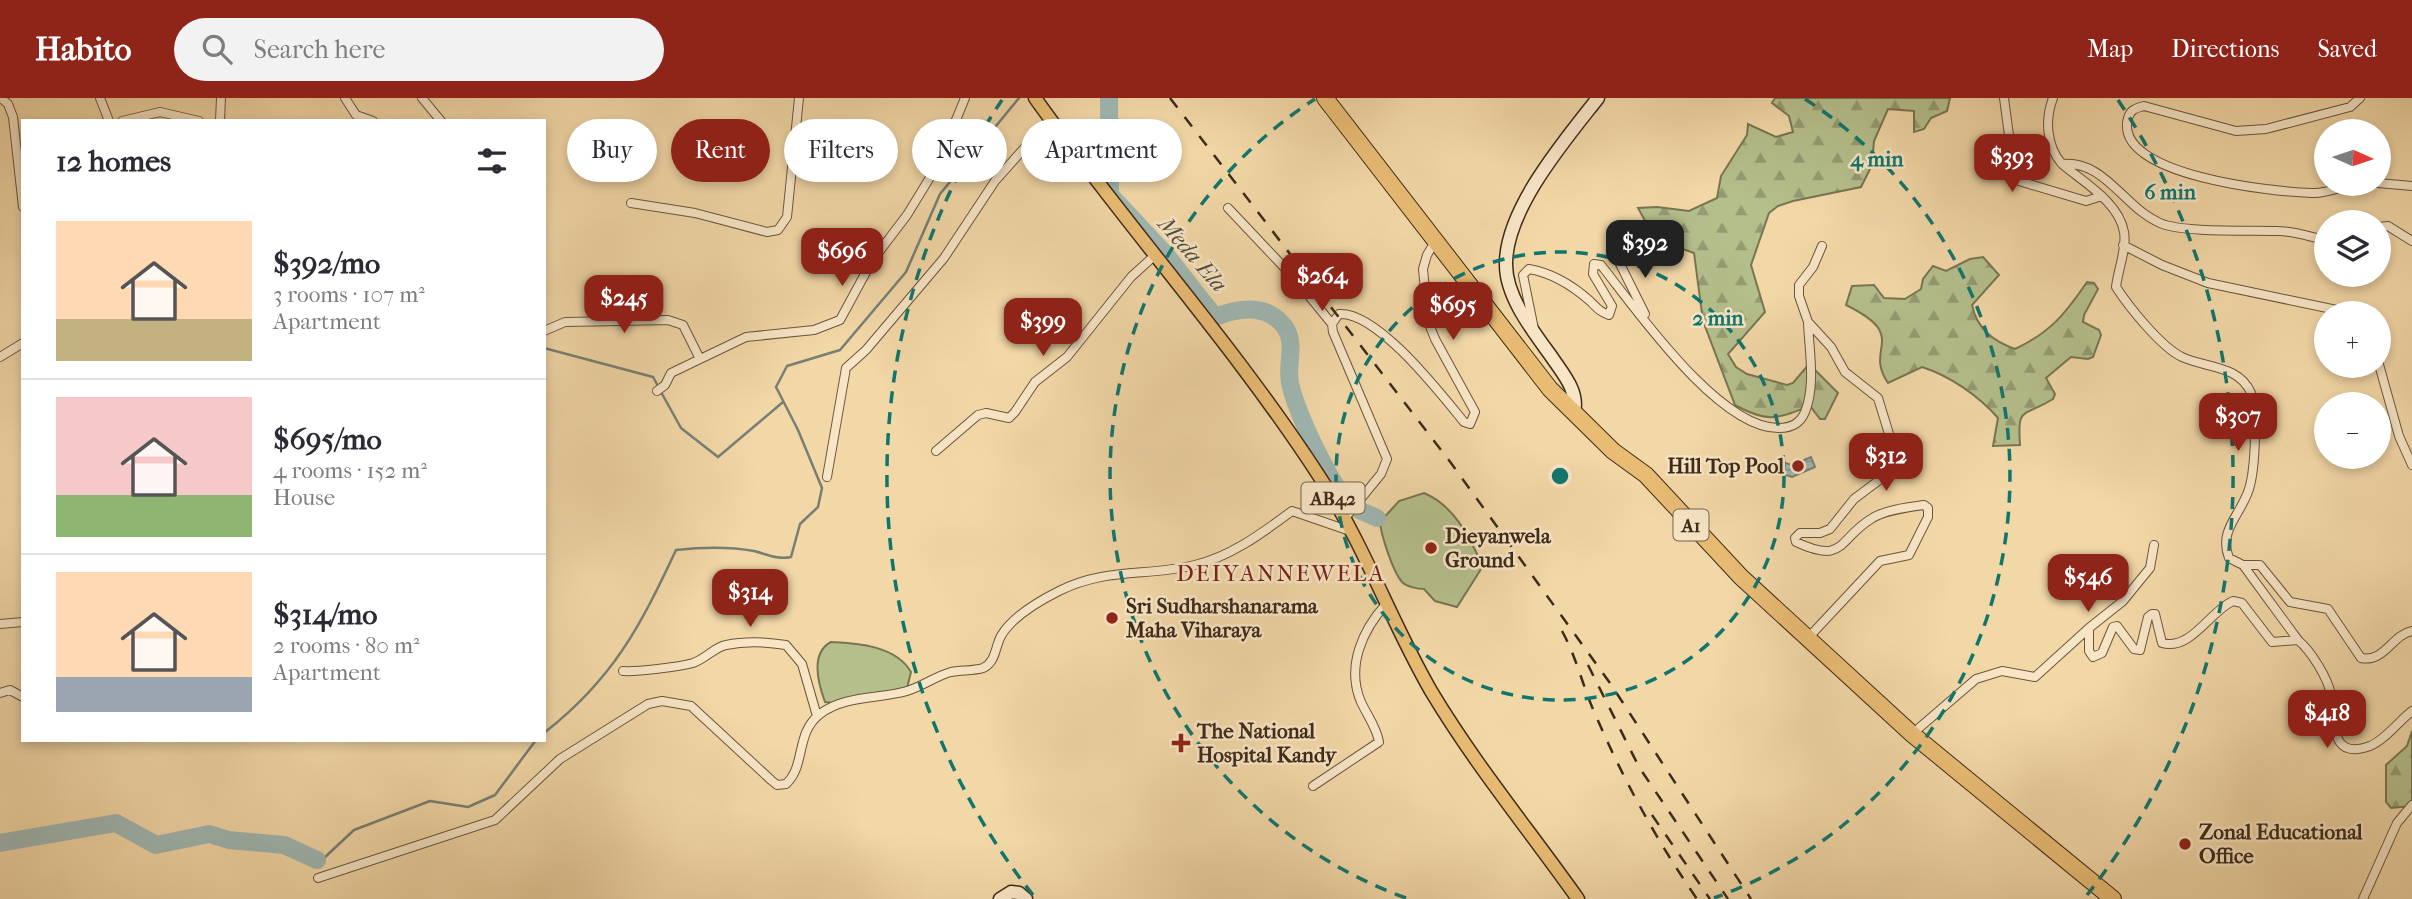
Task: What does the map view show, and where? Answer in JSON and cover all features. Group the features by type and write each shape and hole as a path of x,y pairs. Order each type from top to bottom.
{"highway":[{"name":"A1","path":"1325,98 1518,350 1574,414 1613,451 1646,475 1718,555 1912,734 2113,899"}],"main road":[{"name":"AB42","path":"1035,98 1050,119"},
{"name":"AB42","path":"1098,182 1267,402 1348,515 1353,532 1433,693 1578,899"}],"street":[{"path":"1,98 8,104 13,117 21,189"},
{"path":"100,98 108,119"},
{"path":"220,119 221,98"},
{"path":"345,98 356,115 367,119"},
{"path":"422,98 439,119"},
{"path":"631,203 695,213 767,232 778,230 787,217 799,98"},
{"path":"660,389 671,373 746,337 814,330 840,320 872,261 907,215 937,166 965,98"},
{"path":"1574,414 1575,397 1570,383 1534,332 1511,290 1506,267 1513,225 1551,161 1598,98"},
{"path":"2004,98 2012,158 2020,181 2086,201 2102,196"},
{"path":"2053,98 2047,129 2051,145 2062,164 2102,196 2117,214 2124,232 2116,287 2132,312 2180,356 2232,371 2250,390 2256,411 2249,489 2225,534 2225,547 2229,558 2243,565 2260,565 2291,602 2328,609 2361,658 2369,660 2380,655 2404,633 2412,631"},
{"path":"2314,193 2209,180 2162,165 2132,145 2127,127 2129,116 2135,108 2144,106 2236,131 2266,129 2350,107 2360,98"},
{"path":"130,119 160,112 191,119"},
{"path":"827,477 846,368 875,340 944,258 995,181 1021,152"},
{"path":"2062,164 2090,166 2142,212 2161,224 2282,231 2314,238"},
{"path":"2391,184 2412,186"},
{"path":"1228,208 1296,280 1332,324 1387,459 1385,468 1359,505 1348,515"},
{"path":"2391,228 2412,241"},
{"path":"1332,324 1339,314 1352,313 1371,322 1425,375 1469,424 1475,412 1474,406 1435,340 1428,321 1423,269 1427,254 1436,240"},
{"path":"2123,244 2162,265 2208,283 2314,305"},
{"path":"1611,246 1652,329"},
{"path":"1808,638 1880,561 1909,555 1928,517 1928,508 1924,505 1871,518 1846,544 1833,550 1815,551 1796,542 1795,538 1800,533 1820,533 1830,529 1854,499 1894,469 1896,460 1878,398 1845,372 1831,347 1808,321 1798,296 1799,285 1813,267 1822,246"},
{"path":"936,451 978,415 986,413 1009,418 1035,382 1067,357 1131,276 1154,256"},
{"path":"1534,332 1523,275 1529,269 1548,272 1589,300 1600,312 1609,315 1612,306 1593,274 1594,264 1601,265 1702,388 1769,428 1790,428 1805,412 1810,391 1808,321"},
{"path":"546,330 565,322 668,320 683,325 700,359"},
{"path":"0,356 21,344"},
{"path":"2383,378 2399,436 2412,465"},
{"path":"318,878 495,820 508,810 534,780 560,760 648,705 662,701 691,706 777,785 786,783 792,778 802,740 817,716 840,703 906,692 945,674 985,667 992,660 1001,636 1018,617 1059,591 1105,574 1194,566 1251,541 1292,511 1353,532"},
{"path":"1912,734 1976,679 2001,671 2035,677 2123,601 2150,568 2154,545"},
{"path":"2243,565 2306,647 2331,693 2334,736 2341,743 2356,749 2373,745 2412,711"},
{"path":"2089,628 2089,651 2093,657 2102,653 2113,627 2118,626 2134,649 2140,650 2148,617 2155,614 2162,643 2168,645 2185,640 2233,601 2242,603 2272,642 2298,640"},
{"path":"1313,786 1379,742 1355,687 1354,664 1368,626 1387,603"},
{"path":"0,624 21,622"},
{"path":"622,671 639,673 656,667 692,663 723,645 767,642 786,646 802,664 817,716"},
{"path":"0,693 10,690 21,696"},
{"path":"2363,899 2397,823 2412,805"},
{"path":"1000,899 1011,892 1019,893 1026,899"}],"green space":[{"path":"1775,98 1950,98 1947,111 1931,118 1924,129 1914,132 1914,111 1888,109 1874,141 1872,165 1861,187 1793,201 1778,206 1769,213 1751,265 1765,312 1728,354 1736,367 1747,374 1787,385 1793,383 1809,364 1838,393 1825,419 1820,419 1810,406 1789,414 1764,417 1735,405 1703,321 1694,253 1655,239 1638,208 1657,207 1689,211 1717,198 1721,176 1747,135 1748,124 1776,137 1793,132 1789,116 1772,103"},
{"path":"1983,257 1999,275 1972,305 1974,313 1987,333 2015,349 2048,329 2072,304 2087,282 2094,283 2098,289 2083,322 2099,330 2101,335 2093,357 2071,357 2046,378 2055,394 2053,399 2021,418 2020,445 1993,446 1998,418 1973,395 1943,376 1922,367 1888,383 1880,360 1881,334 1865,316 1846,305 1852,286 1874,285 1884,298 1905,299 1921,289 1923,279 1933,266 1946,271 1970,259"},
{"name":"Dieyanwela Ground","path":"1424,493 1453,514 1483,566 1457,607 1435,601 1424,589 1402,582 1385,544 1380,522 1399,501"},
{"path":"831,642 864,645 896,656 911,672 907,688 833,703 825,702 818,678 818,661 824,647"},
{"path":"2412,731 2412,806 2391,808 2386,802 2386,765 2407,746"}],"water":[{"name":"Hill Top Pool","path":"1811,457 1815,467 1792,477 1779,473 1782,462 1792,465"}],"waterway":[{"path":"546,731 568,713 607,672 637,628 676,550 724,548 791,557 800,524 818,507 822,488 798,430 776,387 787,366 840,350 906,272 940,194 1019,98"},
{"name":"Meda Ela","path":"1109,98 1110,195 1166,255 1215,317 1233,311 1260,311 1269,314 1284,326 1291,346 1290,383 1314,446 1332,480 1349,503 1377,518"},
{"path":"546,349 653,377 658,386"},
{"path":"661,392 681,428 718,457 783,402"},
{"path":"323,859 354,830 430,801 468,807 495,795 535,742"},
{"path":"0,843 116,823 156,845 209,834 229,840 284,845 317,860"}],"railway":[{"path":"1170,98 1451,463 1610,683 1751,899"},
{"path":"1562,631 1618,764 1655,833 1697,899"},
{"path":"1588,665 1639,767 1728,899"},
{"path":"1652,815 1710,899"}],"place":[{"name":"Hill Top Pool","path":"1798,466"},
{"name":"Dieyanwela Ground","path":"1431,548"},
{"name":"Sri Sudharshanarama Maha Viharaya","path":"1112,618"},
{"name":"The National Hospital Kandy","path":"1181,743"},
{"name":"Zonal Educational Office","path":"2185,844"}],"district":[{"name":"DEIYANNEWELA","path":"1281,573"}]}
